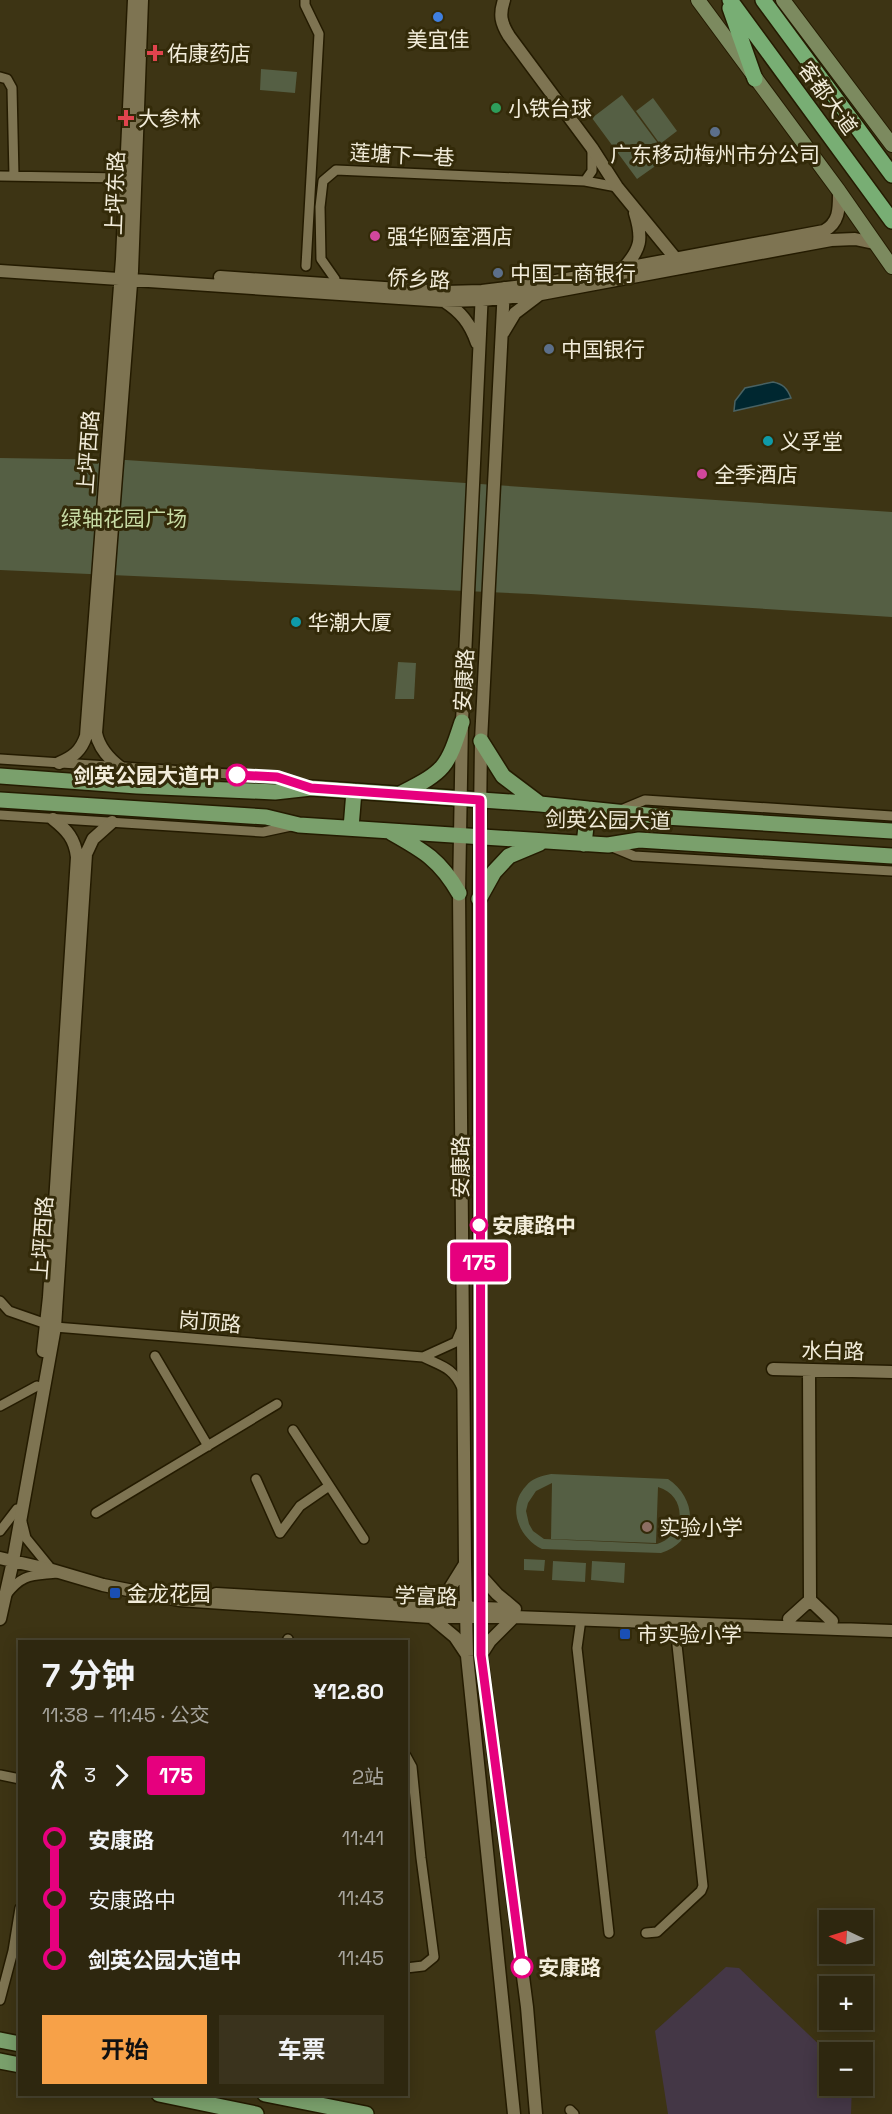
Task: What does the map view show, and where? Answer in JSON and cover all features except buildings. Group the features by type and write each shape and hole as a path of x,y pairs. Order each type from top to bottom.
{"highway":[{"path":"729,0 755,79"},
{"name":"客都大道","path":"729,0 892,221"},
{"name":"客都大道","path":"764,0 892,175"}],"main road":[{"path":"698,0 892,267"},
{"path":"783,0 892,145"},
{"path":"401,794 439,772 451,755 462,722"},
{"path":"481,741 503,776 540,804"},
{"name":"剑英公园大道","path":"0,776 137,786 263,791 311,788 540,804 665,817 892,831"},
{"path":"351,828 354,791"},
{"name":"剑英公园大道","path":"0,800 266,817 298,825 608,846 639,840 892,856"},
{"path":"584,844 588,809"},
{"path":"387,830 429,855 441,865 459,893"},
{"path":"479,899 494,872 509,856 547,841"},
{"path":"0,2040 18,2044"},
{"path":"0,2061 18,2065"},
{"path":"169,2096 256,2114"},
{"path":"287,2096 366,2114"}],"street":[{"name":"上坪东路","path":"126,275 134,0"},
{"name":"上坪东路","path":"126,275 142,0"},
{"path":"305,0 305,5 319,34 306,266"},
{"path":"504,0 500,13 501,23 592,148 617,187 676,259"},
{"path":"0,76 7,79 12,88 14,176"},
{"path":"585,181 592,171 592,148"},
{"name":"莲塘下一巷","path":"335,279 321,259 320,207 323,181 336,170 585,181 617,187"},
{"path":"0,176 123,178"},
{"path":"839,191 839,211 827,235 874,243"},
{"path":"623,269 638,249 640,237 632,206"},
{"name":"侨乡路","path":"0,263 444,301 503,293 541,294 827,235"},
{"name":"侨乡路","path":"503,293 676,259 827,235"},
{"name":"侨乡路","path":"0,271 126,275 482,295"},
{"name":"上坪西路","path":"91,735 126,275"},
{"name":"安康路","path":"503,293 481,741 479,899 480,1608 481,1655 527,2007 536,2114"},
{"path":"501,337 515,313 541,294"},
{"name":"安康路","path":"482,295 460,798 465,1563 467,1656 514,2114"},
{"path":"444,301 464,316 472,328 479,353 500,361"},
{"path":"59,763 73,757 91,735 121,768"},
{"path":"0,759 277,777 311,788"},
{"path":"616,811 645,800 892,816"},
{"path":"0,815 263,832 298,825"},
{"path":"53,819 72,837 81,855 102,830 112,822"},
{"path":"608,846 633,856 892,872"},
{"name":"上坪西路","path":"0,1619 51,1325 81,855"},
{"name":"岗顶路","path":"0,1301 9,1311 51,1325 423,1357"},
{"name":"上坪西路","path":"19,1513 38,1386 51,1325"},
{"path":"423,1357 456,1342 463,1327"},
{"path":"155,1356 208,1446"},
{"path":"423,1357 440,1363 457,1376 464,1391"},
{"name":"水白路","path":"773,1369 892,1372"},
{"path":"809,1370 810,1600 831,1621"},
{"path":"0,1406 38,1386"},
{"path":"96,1513 277,1404"},
{"path":"293,1430 364,1539"},
{"path":"256,1479 279,1533 300,1506 329,1486"},
{"path":"0,1531 19,1513 26,1538 55,1571"},
{"path":"465,1525 480,1525"},
{"name":"学富路","path":"9,1558 104,1585 179,1600 428,1612 892,1623"},
{"name":"学富路","path":"9,1558 180,1592 428,1612"},
{"path":"465,1563 447,1593 428,1612 455,1637 467,1656"},
{"path":"2,1597 14,1585 30,1575 55,1571"},
{"path":"480,1575 514,1613 481,1655"},
{"path":"789,1619 810,1600"},
{"name":"学富路","path":"466,1612 480,1608 581,1619 892,1631"},
{"path":"581,1619 577,1648 609,1933"},
{"path":"646,1933 657,1932 701,1891 703,1886 677,1645 679,1623"},
{"path":"408,1760 412,1767 434,1957 423,1966 408,1968"},
{"path":"0,1775 18,1779"},
{"path":"0,2000 13,1951 18,1920"}],"shaded area":[{"path":"726,1967 739,1968 819,2044 819,2096 852,2096 851,2114 668,2114 655,2031"}],"green space":[{"path":"261,69 297,72 295,93 260,90"},
{"path":"622,95 668,157 637,179 592,118"},
{"path":"653,98 677,131 660,144 636,111"},
{"name":"绿轴花园广场","path":"0,458 126,460 892,512 892,617 531,594 0,570"},
{"path":"398,662 416,663 414,699 395,699"},
{"path":"551,1474 668,1479 685,1497 690,1519 688,1530 673,1547 661,1553 542,1549 534,1544 522,1530 516,1512 517,1503 528,1483","holes":["552,1483 551,1539 656,1543 658,1487 675,1498 679,1507 680,1516 674,1533 657,1544 544,1539 533,1531 526,1511 536,1491"]},
{"path":"524,1559 545,1560 544,1571 524,1570"},
{"path":"553,1561 586,1563 585,1582 552,1580"},
{"path":"592,1561 625,1563 624,1583 591,1580"}],"water":[{"path":"773,382 784,387 791,398 734,411 735,401 745,388"}],"bus line":[{"name":"175","path":"237,775 277,777 311,788 480,800 481,1655 522,1967"}],"place":[{"name":"美宜佳","path":"438,17"},
{"name":"佑康药店","path":"155,53"},
{"name":"小铁台球","path":"496,108"},
{"name":"大参林","path":"126,118"},
{"name":"广东移动梅州市分公司","path":"715,132"},
{"name":"强华陋室酒店","path":"375,236"},
{"name":"中国工商银行","path":"498,273"},
{"name":"中国银行","path":"549,349"},
{"name":"义孚堂","path":"768,441"},
{"name":"全季酒店","path":"702,474"},
{"name":"华潮大厦","path":"296,622"},
{"name":"剑英公园大道中","path":"237,775"},
{"name":"安康路中","path":"479,1225"},
{"name":"实验小学","path":"647,1527"},
{"name":"金龙花园","path":"115,1593"},
{"name":"市实验小学","path":"625,1634"},
{"name":"安康路","path":"522,1967"}]}
